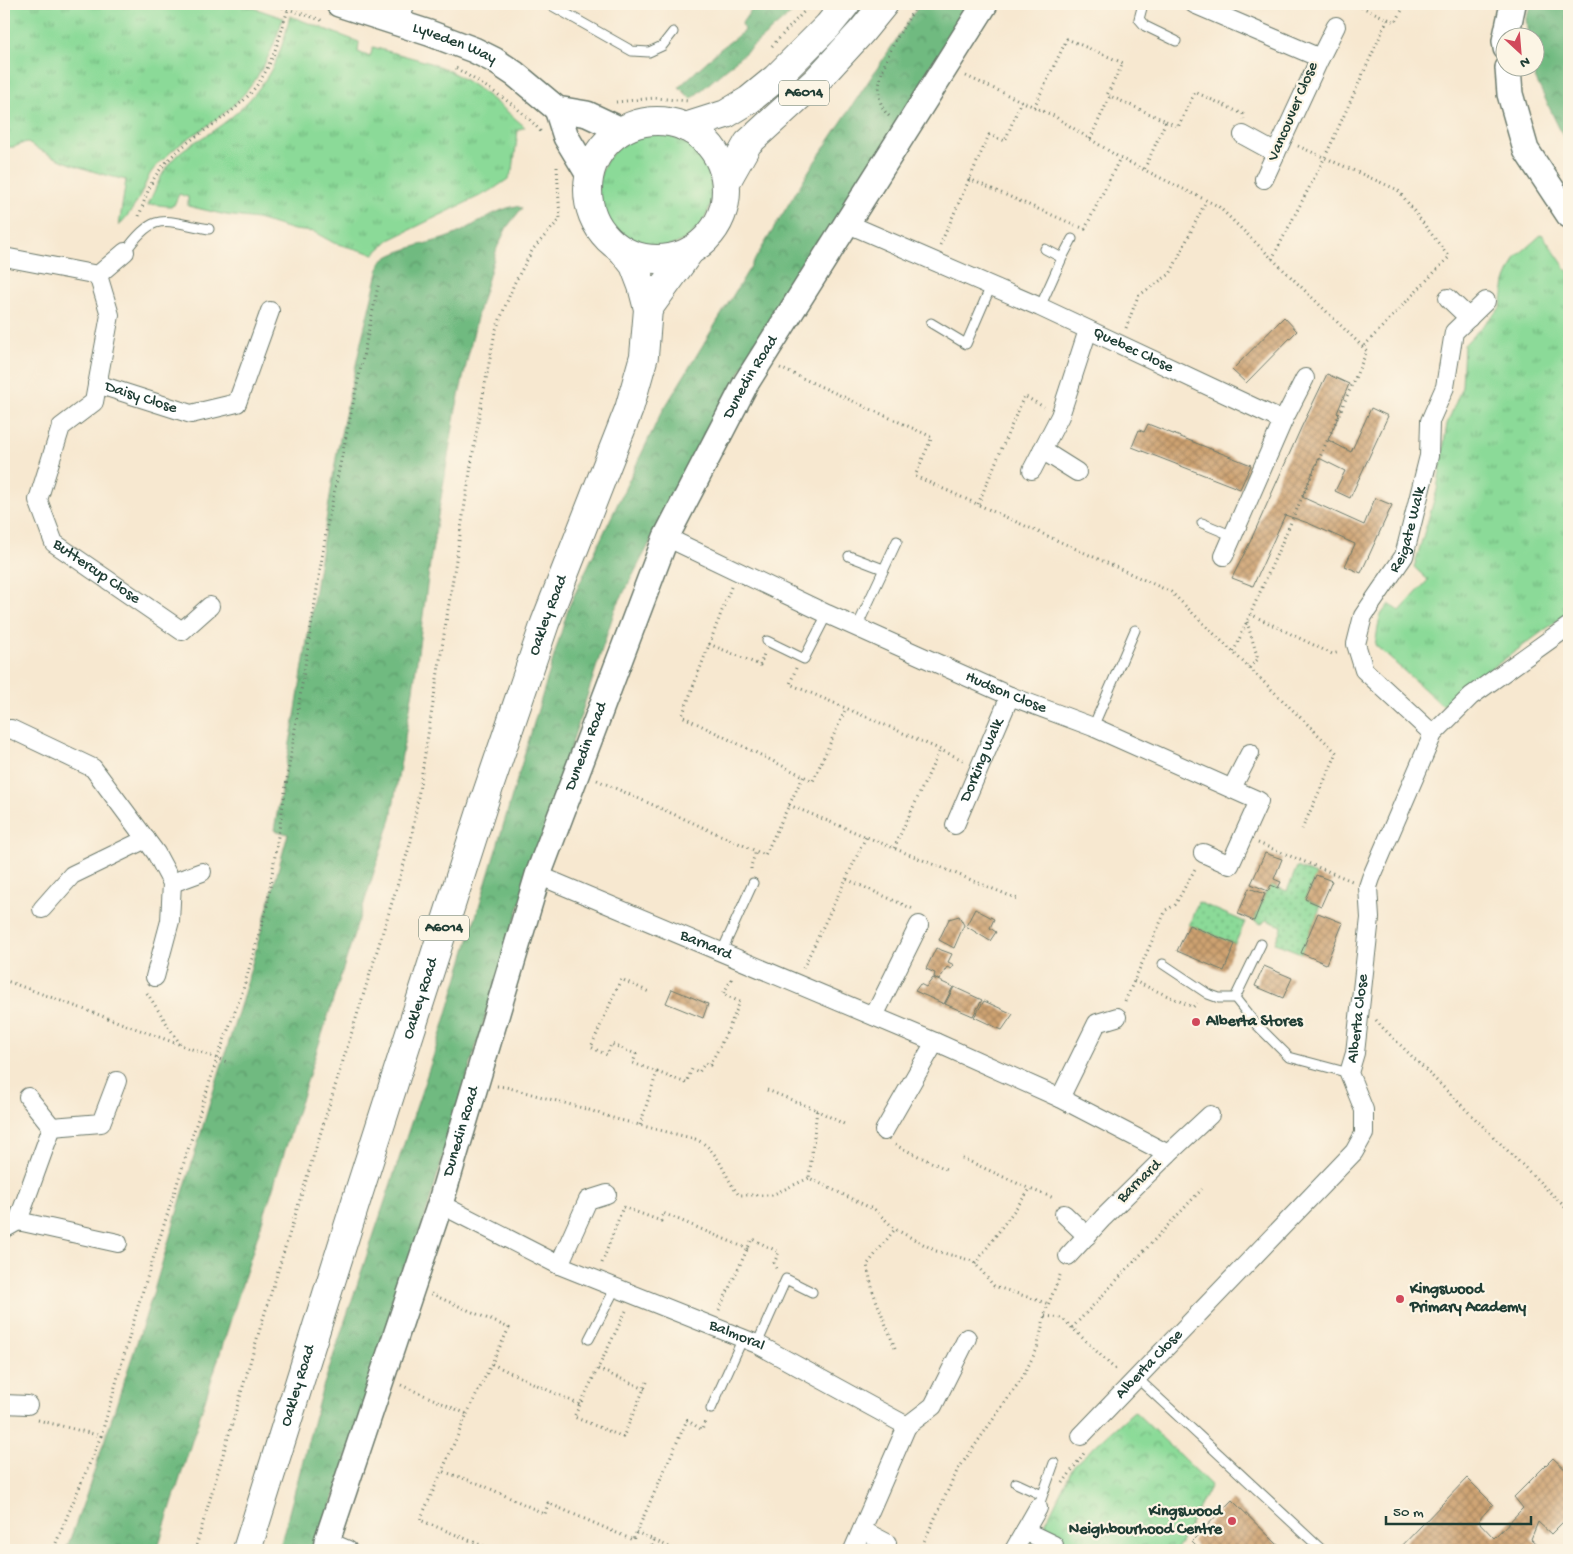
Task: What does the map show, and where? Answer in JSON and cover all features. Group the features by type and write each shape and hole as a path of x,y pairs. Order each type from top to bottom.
{"main road":[{"name":"A6014","path":"685,127 726,114 749,100 776,78 828,26 846,4"},
{"name":"A6014","path":"726,182 748,143 817,80 884,4"},
{"path":"648,309 690,251 707,238 719,222 726,202 726,182 719,159 705,140 685,127 664,121 642,122 622,130 607,142 596,157 589,175 588,198 594,219 606,238 623,251 645,259 668,259 690,251"},
{"name":"Oakley Road","path":"247,1550 485,799 545,623 629,409 644,356 648,309 634,265 623,251"}],"street":[{"name":"Dunedin Road","path":"333,1547 382,1377 440,1204 538,875 666,537 746,383 985,4"},
{"name":"Vancouver Close","path":"1194,4 1320,58 1264,179"},
{"path":"1508,28 1513,4"},
{"name":"Lyveden Way","path":"334,13 403,14 494,60 515,74 557,109"},
{"path":"1320,58 1336,26"},
{"path":"1509,78 1510,94 1526,150 1569,216"},
{"path":"589,175 566,137 557,109 586,114 622,130"},
{"path":"1244,128 1280,146"},
{"name":"Quebec Close","path":"846,223 1040,307 1283,421"},
{"path":"4,257 98,275 124,252"},
{"name":"Buttercup Close","path":"98,275 110,315 94,402 61,427 38,500 54,544 182,631 210,606"},
{"path":"1448,298 1468,318"},
{"name":"Reigate Walk","path":"1433,734 1364,670 1356,644 1363,616 1404,556 1429,456 1430,421 1444,387 1454,332 1486,301"},
{"name":"Daisy Close","path":"97,384 191,414 237,402 270,311"},
{"path":"1032,470 1060,416 1088,330"},
{"path":"1224,556 1283,421 1304,378"},
{"path":"1042,450 1077,472"},
{"name":"Hudson Close","path":"666,537 827,614 1010,696 1094,727 1259,801 1230,865 1203,852"},
{"name":"Alberta Close","path":"1081,1436 1354,1152 1364,1134 1364,1110 1349,1073 1355,1053 1370,918 1368,887 1433,734 1471,696 1569,626"},
{"name":"Dorking Walk","path":"955,824 1010,696"},
{"path":"4,730 11,729 93,768 156,853 172,883 170,921 155,977"},
{"path":"1232,788 1250,753"},
{"path":"42,908 72,875 146,839"},
{"path":"172,883 202,872"},
{"name":"Barnard","path":"538,875 936,1042 1060,1098 1168,1154 1068,1256"},
{"path":"874,1016 919,925"},
{"path":"1060,1098 1097,1023 1117,1017"},
{"path":"884,1131 936,1042"},
{"path":"52,1127 101,1123 117,1082"},
{"path":"28,1097 52,1127"},
{"path":"1168,1154 1210,1114"},
{"path":"52,1127 11,1225 118,1243"},
{"path":"559,1264 588,1200 607,1194"},
{"name":"Balmoral","path":"440,1204 559,1264 750,1341 907,1426"},
{"path":"1064,1214 1086,1236"},
{"path":"853,1550 907,1426 932,1406 966,1338"},
{"path":"4,1404 28,1405"},
{"path":"1014,1550 1040,1501"},
{"path":"862,1530 886,1543"},
{"path":"1025,1531 1054,1545"}],"lane":[{"path":"549,4 632,51 650,52 662,46 672,32"},
{"path":"1142,4 1139,19 1145,26 1176,41"},
{"path":"124,252 138,234 151,224 161,220 209,229"},
{"path":"1040,307 1072,238"},
{"path":"1045,249 1062,258"},
{"path":"931,324 966,344 991,286"},
{"path":"1202,523 1233,536"},
{"path":"857,627 897,541"},
{"path":"849,556 883,570"},
{"path":"768,642 804,660 827,614"},
{"path":"1094,727 1135,630"},
{"path":"722,951 753,883"},
{"path":"1235,998 1261,944"},
{"path":"1164,964 1208,994 1220,998 1235,998"},
{"path":"1235,998 1255,1023 1289,1057 1349,1073"},
{"path":"710,1409 786,1280 812,1292"},
{"path":"589,1339 616,1287"},
{"path":"1134,1382 1322,1550"},
{"path":"1016,1483 1040,1501 1054,1462"}],"path":[{"path":"273,4 288,9 334,13"},
{"path":"767,52 811,4"},
{"path":"904,131 884,112 879,98 880,80 890,51 917,4"},
{"path":"1355,4 1396,22 1405,4"},
{"path":"136,223 156,175 170,157 237,108 255,88 267,68 279,41 288,9"},
{"path":"1272,259 1326,157 1388,19"},
{"path":"1034,107 1067,39 1123,64 1107,95 1178,126 1195,92 1243,114 1244,128"},
{"path":"452,66 504,99 532,122 545,138"},
{"path":"945,66 1054,116 1120,158 1218,206 1367,351 1233,653"},
{"path":"1090,139 1110,96"},
{"path":"609,102 618,103 636,99 655,98 695,102"},
{"path":"933,261 989,135 1005,140 1021,101"},
{"path":"1144,170 1166,121"},
{"path":"1280,146 1326,157 1398,190 1449,257 1363,347"},
{"path":"969,179 1085,229 1120,158"},
{"path":"195,1550 265,1313 411,842 479,416 495,332 514,284 533,248 560,219 557,166 554,159"},
{"path":"1120,344 1138,296 1170,274 1206,201"},
{"path":"53,1550 101,1436 138,1306 217,1059 243,990 267,906 327,526 379,282"},
{"path":"771,364 932,437 915,476 1171,592 1337,753 1302,829"},
{"path":"978,504 1024,396 1060,416"},
{"path":"737,571 682,716 813,781 846,708"},
{"path":"1250,614 1332,654 1357,648"},
{"path":"1247,622 1258,659 1249,668"},
{"path":"710,644 760,665 768,642"},
{"path":"800,658 790,684 979,768"},
{"path":"894,848 940,750"},
{"path":"578,771 765,855 803,776"},
{"path":"789,805 1020,900"},
{"path":"796,983 866,837"},
{"path":"1243,837 1368,887"},
{"path":"753,883 751,866 756,851"},
{"path":"1117,1017 1166,910 1175,905 1203,852"},
{"path":"846,879 923,914 919,925"},
{"path":"649,992 621,979 591,1048 607,1055 611,1044 636,1054 633,1063 686,1083 692,1069 699,1072 705,1063 710,1065 727,1032 740,1002 723,994 743,960"},
{"path":"155,977 146,994 180,1045"},
{"path":"4,980 226,1062"},
{"path":"1134,981 1193,1007 1208,994"},
{"path":"1360,998 1381,1026 1569,1211"},
{"path":"640,1125 657,1072"},
{"path":"476,1084 506,1087 704,1142 721,1162 731,1185 739,1195 772,1195 809,1178"},
{"path":"767,1090 846,1125"},
{"path":"809,1178 817,1110 815,1110"},
{"path":"884,1131 893,1144 948,1170"},
{"path":"962,1158 1030,1189 1055,1198"},
{"path":"809,1178 875,1210 895,1229 936,1251 973,1262 994,1286 1049,1304"},
{"path":"975,1264 1030,1189"},
{"path":"1072,1328 1202,1189"},
{"path":"596,1279 623,1207 661,1221 663,1213 748,1249"},
{"path":"895,1229 867,1265 873,1292 895,1348"},
{"path":"712,1326 752,1239 779,1252 774,1263 784,1285"},
{"path":"920,1550 957,1471 1022,1378 1037,1349 1049,1304 1068,1256"},
{"path":"412,1286 509,1328 467,1414 420,1520 492,1550"},
{"path":"634,1295 574,1417 623,1437 648,1382"},
{"path":"1045,1316 1062,1318 1134,1382"},
{"path":"492,1364 580,1405"},
{"path":"598,1369 645,1389"},
{"path":"382,1377 467,1414"},
{"path":"28,1405 22,1416 101,1436"},
{"path":"442,1471 480,1484 544,1514 548,1503 633,1540 687,1420 702,1430 710,1409"},
{"path":"636,1532 676,1550"},
{"path":"650,1550 654,1540"}],"green space":[{"path":"4,4 242,4 283,18 271,50 257,77 248,89 225,112 176,147 157,165 150,174 133,208 119,226 126,180 74,165 26,142 14,147 4,147"},
{"path":"755,4 767,9 771,4 802,4 691,99 679,87 719,50 744,31 742,23"},
{"path":"920,4 977,4 748,357 615,609 503,957 416,1247 317,1550 279,1550 321,1393 442,1030 569,606 659,417 810,169"},
{"path":"1532,4 1569,4 1569,149 1536,78 1546,78 1546,28 1527,28 1526,18"},
{"path":"290,16 359,42 358,52 370,57 373,47 425,62 457,75 482,91 525,127 518,130 513,170 508,179 492,190 389,240 374,254 334,243 314,232 294,230 257,219 226,215 188,206 188,197 179,194 174,205 148,205 163,173 171,161 186,148 228,120 256,92 277,58 285,38"},
{"path":"655,134 677,138 696,150 708,169 712,191 708,213 696,232 677,244 655,248 633,244 614,232 602,213 598,191 602,169 614,150 633,138"},
{"path":"516,206 522,208 507,227 497,248 478,313 456,409 430,563 413,690 391,819 157,1550 66,1550 86,1496 152,1297 242,1000 288,834 274,830 296,710 337,452 380,264 393,254 454,235 492,215"},
{"path":"1542,234 1569,273 1569,612 1442,705 1375,645 1380,616 1389,604 1400,611 1428,580 1414,567 1437,490 1447,424 1462,387 1464,345 1501,307 1505,282 1516,257"},
{"path":"1297,867 1316,875 1305,899 1321,906 1301,953 1275,943 1282,926 1266,920 1262,924 1254,921 1265,894 1271,885 1287,891"},
{"path":"1198,902 1245,922 1235,944 1189,925"},
{"path":"1134,1411 1211,1485 1176,1550 1032,1550 1074,1465"}],"building":[{"path":"1284,317 1297,331 1246,383 1232,370"},
{"path":"1327,374 1349,384 1337,413 1339,415 1328,440 1351,452 1371,408 1388,416 1350,498 1335,491 1345,471 1319,458 1302,497 1364,525 1375,498 1392,505 1361,573 1345,566 1355,544 1285,515 1253,586 1232,578 1250,542"},
{"path":"1148,424 1251,465 1240,489 1132,447 1139,430 1144,432"},
{"path":"1265,853 1282,859 1274,879 1281,882 1278,888 1271,885 1268,891 1251,884"},
{"path":"1316,875 1332,881 1321,906 1305,899"},
{"path":"1249,888 1265,894 1254,921 1238,914"},
{"path":"975,909 994,919 990,928 996,932 990,941 966,926"},
{"path":"1318,913 1343,923 1326,964 1301,953"},
{"path":"959,916 964,925 954,948 939,940 949,919"},
{"path":"1189,925 1235,944 1224,971 1177,951"},
{"path":"936,948 952,954 948,962 954,965 951,969 947,967 939,980 934,977 935,973 926,969"},
{"path":"1264,966 1292,978 1283,998 1255,986"},
{"path":"933,978 953,987 944,1004 915,991 920,984 926,987"},
{"path":"954,987 982,1000 973,1016 945,1004"},
{"path":"672,989 708,1004 703,1018 666,1003"},
{"path":"984,1001 1013,1014 1002,1030 974,1017"},
{"path":"1553,1458 1569,1473 1569,1516 1551,1534 1538,1522 1531,1539 1543,1550 1398,1550 1467,1478 1493,1504 1478,1521 1494,1538 1523,1508 1514,1497"},
{"name":"Kingswood Neighbourhood Centre","path":"1232,1500 1278,1545 1272,1550 1201,1550 1192,1541"}],"place":[{"name":"Alberta Stores","path":"1196,1022"},
{"name":"Kingswood Primary Academy","path":"1400,1299"},
{"name":"Kingswood Neighbourhood Centre","path":"1232,1521"}]}
